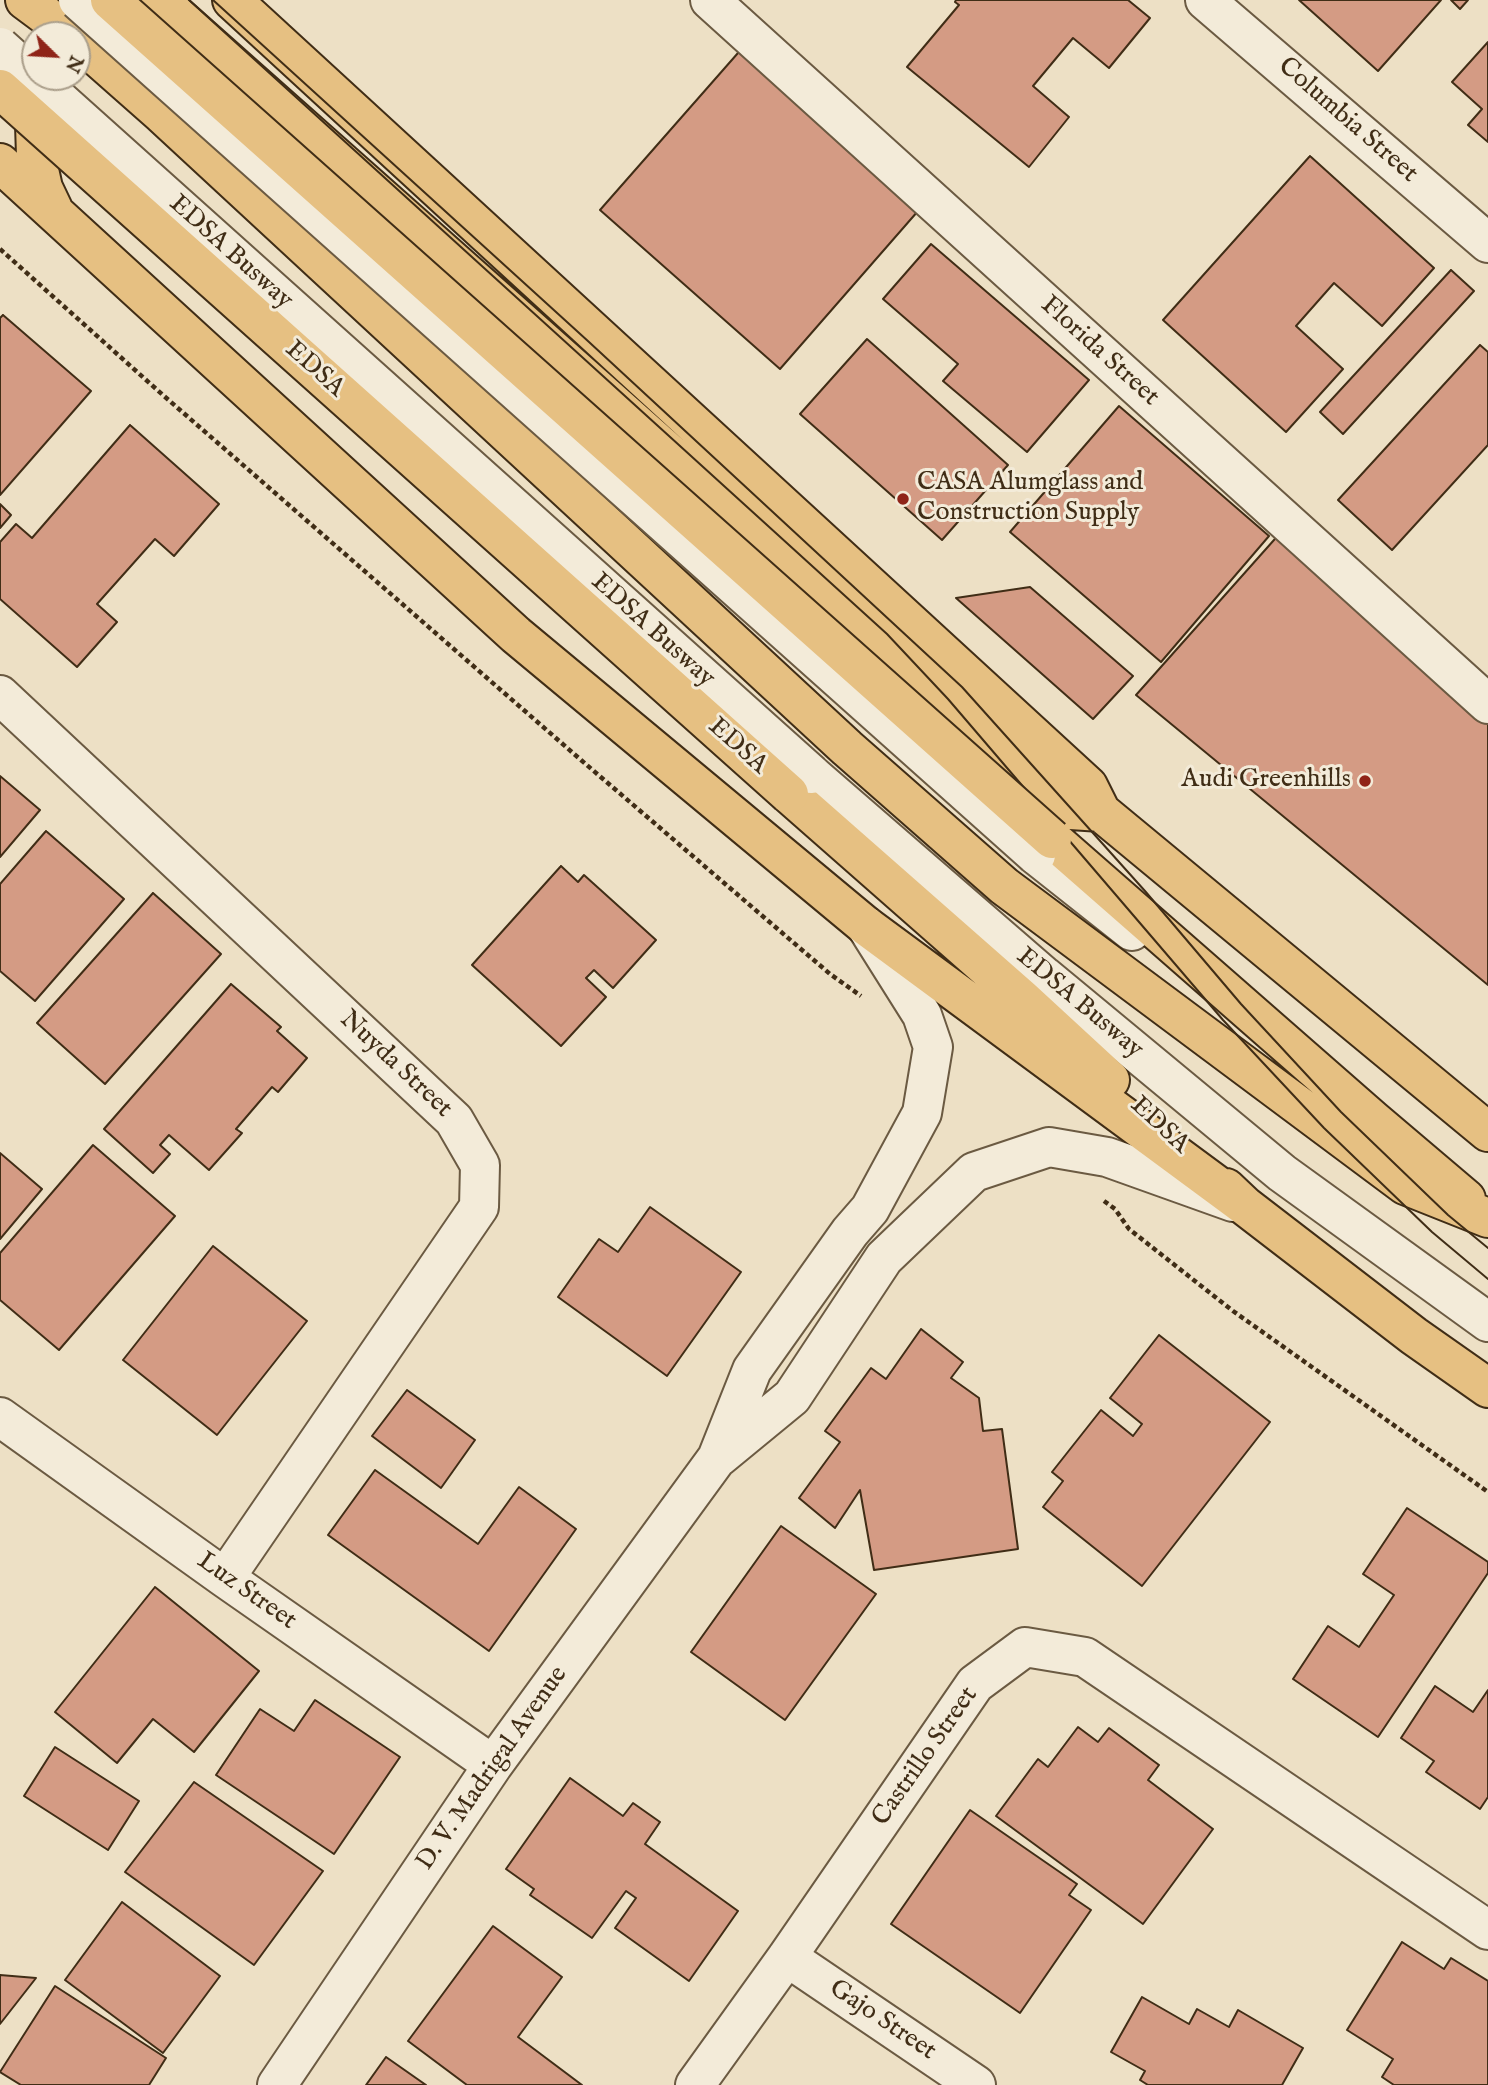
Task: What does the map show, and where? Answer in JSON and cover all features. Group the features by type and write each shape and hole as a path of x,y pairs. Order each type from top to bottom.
{"highway":[{"path":"25,0 53,21"},
{"path":"110,0 1044,847 1488,1216"},
{"path":"91,28 103,18 151,0"},
{"path":"159,0 811,555 1088,786 1101,812 1488,1132"},
{"path":"232,0 811,555"},
{"path":"91,51 172,123 847,748 1004,886 1405,1185 1488,1216"},
{"name":"EDSA","path":"0,89 800,784 1021,998 1245,1206 1414,1336 1488,1388"},
{"path":"43,91 35,124 36,156 43,188 57,217"},
{"path":"0,163 516,635 866,926 1245,1206"}],"street":[{"path":"78,0 1044,847"},
{"name":"Florida Street","path":"710,0 1488,705"},
{"name":"Columbia Street","path":"1205,0 1488,243"},
{"name":"EDSA Busway","path":"0,47 800,784 1044,976 1282,1173 1488,1322"},
{"name":"Nuyda Street","path":"0,695 454,1120 480,1165 479,1207 225,1578"},
{"name":"D. V. Madrigal Avenue","path":"277,2085 493,1765 717,1458 752,1370 850,1232 870,1209 922,1113 933,1047 922,1016 866,926"},
{"name":"D. V. Madrigal Avenue","path":"717,1458 792,1398 884,1258 974,1172 1049,1147 1107,1157 1245,1206"},
{"name":"Luz Street","path":"0,1416 225,1578 493,1765"},
{"name":"Castrillo Street","path":"695,2085 787,1957 975,1684 1025,1647 1085,1657 1488,1930"},
{"name":"Gajo Street","path":"787,1957 976,2085"}],"path":[{"path":"0,248 164,396 571,751 830,974 869,1002"},
{"path":"1097,1195 1115,1209 1129,1229 1233,1311 1488,1492"}],"building":[{"path":"956,0 1128,0 1150,18 1109,68 1073,38 1033,86 1069,117 1029,167 907,67 959,5"},
{"path":"1299,0 1441,0 1378,71"},
{"path":"1451,0 1468,0 1460,9"},
{"path":"1488,42 1488,142 1468,125 1482,109 1452,82"},
{"path":"745,45 925,203 780,369 600,210"},
{"path":"1310,156 1434,268 1382,326 1334,283 1296,326 1343,369 1286,432 1163,320"},
{"path":"931,244 1089,380 1027,452 943,381 958,364 883,299"},
{"path":"1451,270 1474,291 1343,434 1320,412"},
{"path":"3,315 91,391 0,495 0,318"},
{"path":"867,339 1008,465 942,540 800,414"},
{"path":"1480,345 1488,352 1488,445 1392,550 1338,500"},
{"path":"1119,406 1269,536 1161,662 1010,532"},
{"path":"130,425 219,504 174,556 155,539 97,604 117,622 77,667 0,599 0,542 16,524 32,538"},
{"path":"0,504 11,515 0,528"},
{"name":"Audi Greenhills","path":"1282,531 1488,710 1488,985 1136,695"},
{"path":"1030,587 1133,676 1093,719 956,598"},
{"path":"0,776 40,810 0,857"},
{"path":"46,831 124,899 35,1001 0,971 0,884"},
{"path":"561,866 578,882 584,875 656,940 613,988 594,970 586,978 606,997 561,1046 472,965"},
{"path":"153,893 221,954 105,1084 37,1023"},
{"path":"231,984 281,1027 277,1031 307,1058 278,1092 272,1087 236,1129 242,1133 209,1170 169,1135 160,1145 170,1154 153,1173 104,1129"},
{"path":"93,1145 175,1216 59,1350 0,1300 0,1253"},
{"path":"0,1153 42,1189 0,1239"},
{"path":"650,1207 741,1272 667,1376 558,1297 599,1239 618,1252"},
{"path":"213,1246 307,1321 217,1435 123,1360"},
{"path":"921,1329 963,1362 951,1378 979,1398 983,1431 1002,1429 1018,1549 874,1570 860,1490 835,1528 799,1498 840,1442 825,1431 871,1368 886,1379"},
{"path":"1159,1335 1270,1422 1142,1586 1043,1507 1063,1481 1052,1472 1101,1410 1133,1436 1142,1424 1110,1398"},
{"path":"407,1390 475,1440 441,1488 372,1436"},
{"path":"375,1470 478,1544 519,1487 576,1529 489,1651 328,1535"},
{"path":"1407,1508 1488,1562 1488,1573 1378,1737 1293,1679 1328,1626 1359,1647 1394,1595 1363,1574"},
{"path":"781,1526 876,1594 785,1720 691,1652"},
{"path":"155,1587 259,1671 194,1752 153,1719 117,1763 55,1712"},
{"path":"1435,1686 1473,1712 1488,1690 1488,1797 1480,1809 1426,1772 1434,1761 1401,1738"},
{"path":"315,1700 400,1757 334,1854 216,1775 260,1709 294,1731"},
{"path":"1078,1727 1098,1742 1109,1728 1159,1765 1148,1780 1213,1829 1143,1924 996,1816 1038,1759 1048,1767"},
{"path":"55,1747 139,1801 108,1850 24,1796"},
{"path":"570,1778 623,1816 633,1803 660,1822 645,1844 738,1911 689,1981 615,1928 636,1898 626,1891 592,1938 530,1895 534,1889 506,1869"},
{"path":"194,1782 323,1871 254,1965 125,1872"},
{"path":"970,1810 1077,1884 1069,1895 1091,1910 1020,2013 891,1924"},
{"path":"122,1902 220,1976 163,2053 65,1980"},
{"path":"493,1926 562,1977 518,2037 582,2085 467,2085 408,2041"},
{"path":"1402,1942 1444,1969 1451,1958 1488,1981 1488,2085 1394,2085 1382,2077 1393,2059 1347,2030"},
{"path":"0,1975 36,1978 0,2024"},
{"path":"55,1986 166,2058 149,2085 21,2085 0,2072"},
{"path":"1142,1997 1189,2024 1197,2009 1229,2027 1238,2010 1303,2048 1282,2085 1148,2085 1140,2080 1145,2071 1111,2052"},
{"path":"386,2057 426,2085 366,2085"}],"tram line":[{"path":"189,0 887,634 948,699 1223,1020 1324,1128 1432,1232 1488,1279"},
{"path":"213,0 589,342 962,687 1145,891 1241,1004 1341,1112 1448,1215 1488,1248"}],"place":[{"name":"CASA Alumglass and Construction Supply","path":"903,499"},
{"name":"Audi Greenhills","path":"1365,781"}]}
